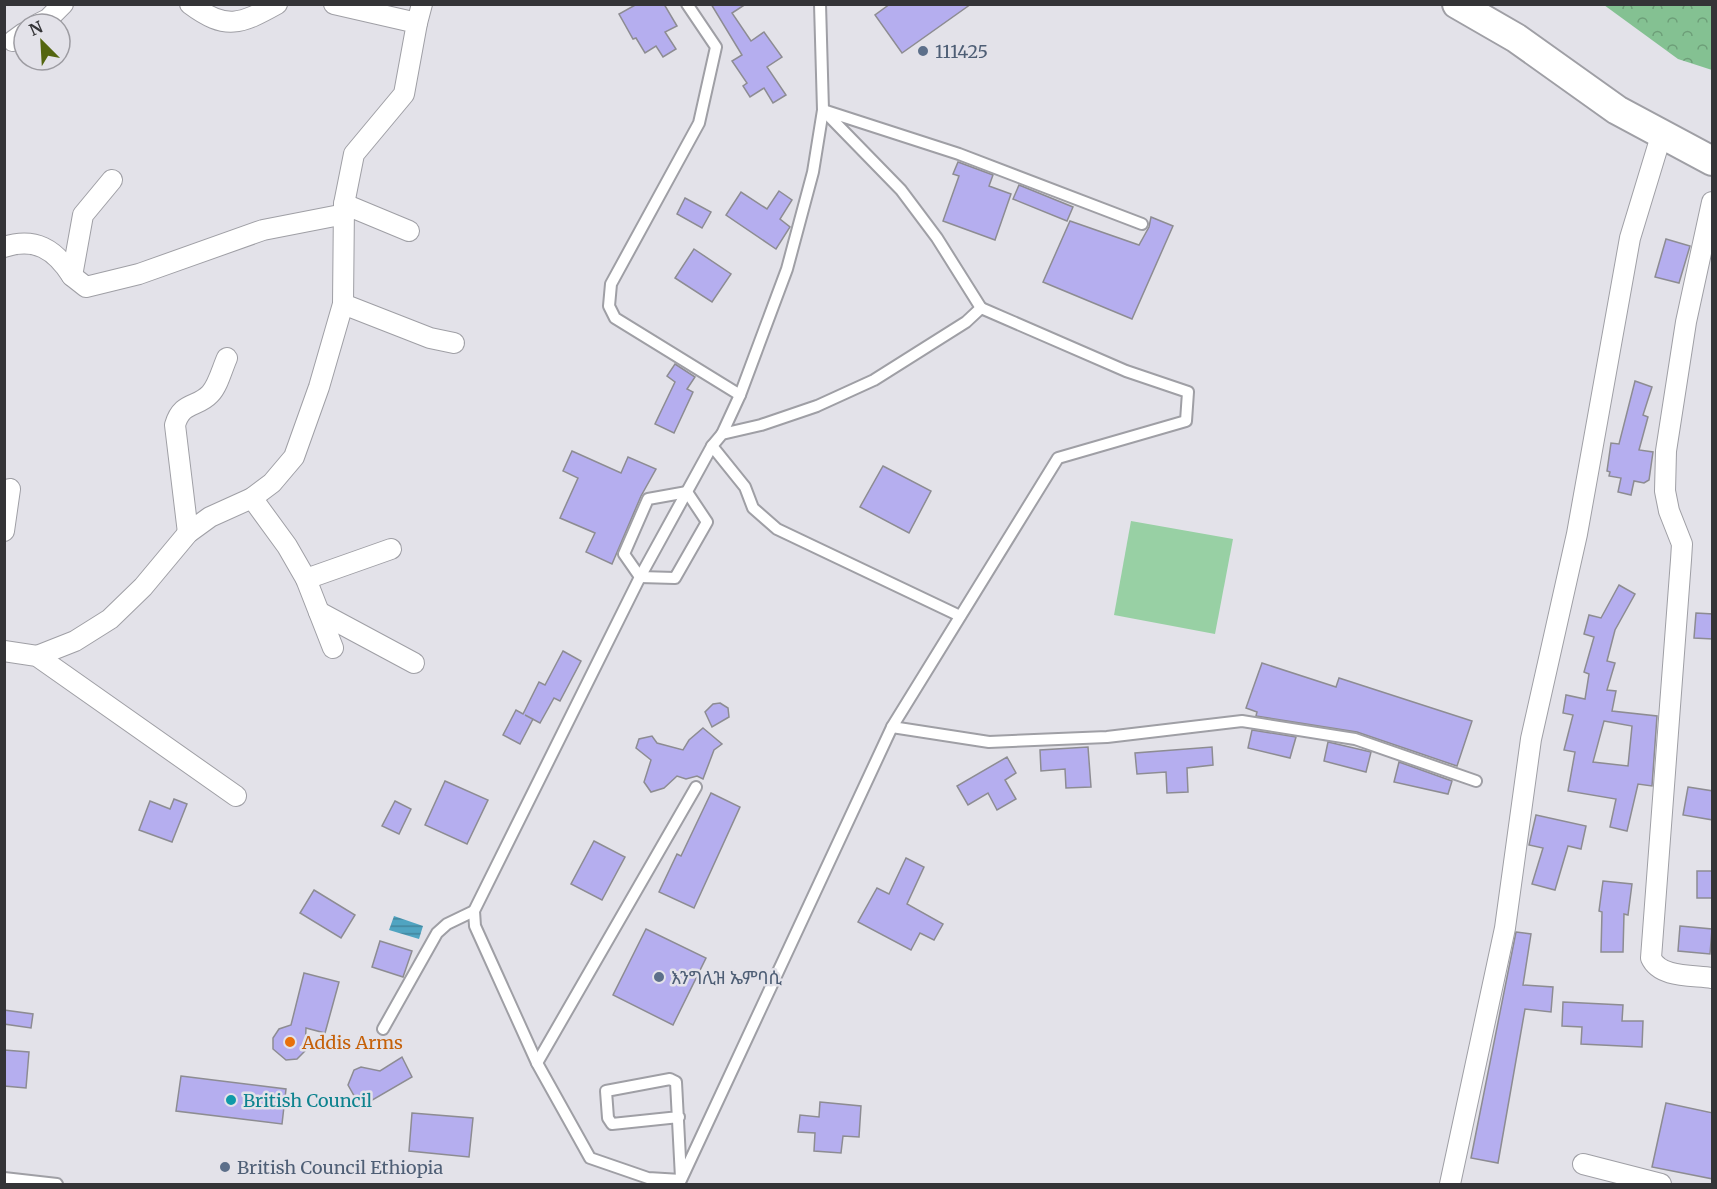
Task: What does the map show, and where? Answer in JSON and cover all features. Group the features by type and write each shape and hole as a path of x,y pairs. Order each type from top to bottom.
{"street":[{"path":"190,4 224,23 246,22 277,4"},
{"path":"37,656 75,641 110,619 143,587 188,533 210,517 252,498 272,483 294,457 319,387 343,304 344,209 354,154 404,94 420,14 334,4"},
{"path":"1457,4 1516,38 1617,110 1661,136 1713,161"},
{"path":"1450,1185 1505,928 1531,739 1577,534 1630,238 1661,136"},
{"path":"72,276 83,215 112,180"},
{"path":"1713,202 1686,322 1666,451 1665,491 1669,511 1682,544 1651,958 1655,968 1664,972 1713,978"},
{"path":"4,247 20,242 40,244 61,258 72,276 86,287 96,287 263,230 344,209 409,231"},
{"path":"343,304 430,338 454,343"},
{"path":"188,533 175,424 178,416 187,406 211,393 227,358"},
{"path":"4,531 10,489"},
{"path":"252,498 287,546 306,579 333,648"},
{"path":"306,579 391,549"},
{"path":"319,612 414,663"},
{"path":"4,651 37,656 236,796"},
{"path":"1583,1164 1661,1185"}],"lane":[{"path":"687,4 716,47 699,123 611,284 609,306 615,318 740,395"},
{"path":"681,1182 647,1181 590,1158 537,1063 475,926 474,911 640,577 712,446 723,434 740,395 787,269 813,172 823,110 820,4"},
{"path":"823,110 959,154 1142,224"},
{"path":"681,1182 892,727 1058,458 1186,421 1188,392 1126,371 981,308 937,238 901,190 823,110"},
{"path":"723,434 761,425 817,406 874,380 966,322 981,308"},
{"path":"712,446 745,487 753,508 777,530 960,616"},
{"path":"640,577 675,578 707,522 687,492"},
{"path":"640,577 624,554 648,499 687,492"},
{"path":"892,727 989,742 1107,737 1242,721 1355,739 1476,781"},
{"path":"537,1063 696,787"},
{"path":"383,1029 437,933 447,924 474,911"},
{"path":"679,1117 612,1124 608,1118 606,1091 673,1079 676,1082 679,1117 681,1182"},
{"path":"4,1178 57,1185"}],"green space":[{"path":"1604,5 1712,5 1712,70 1678,59"},
{"path":"1131,521 1233,539 1215,634 1114,615"}],"water":[{"path":"394,916 423,926 419,939 389,930"}],"building":[{"path":"637,4 664,4 677,26 665,32 676,49 663,57 656,46 645,53 636,38 633,39 619,14"},
{"path":"711,4 746,4 732,13 751,41 764,32 782,57 767,67 786,95 773,103 764,88 750,97 743,86 747,83 732,61 742,55"},
{"path":"890,4 971,4 902,53 875,15"},
{"path":"958,162 993,175 989,186 1011,194 995,240 943,221 959,176 953,174"},
{"path":"1019,185 1073,207 1067,221 1013,199"},
{"path":"779,191 792,200 780,219 790,227 776,249 726,215 741,192 767,209"},
{"path":"685,198 711,212 702,228 677,214"},
{"path":"1151,217 1173,226 1132,319 1043,282 1070,221 1139,245 1149,227"},
{"path":"1666,239 1690,246 1679,283 1655,277"},
{"path":"694,249 731,274 712,302 675,278"},
{"path":"675,364 695,377 687,389 693,392 674,433 655,424 675,382 667,376"},
{"path":"1635,381 1652,387 1643,415 1648,417 1639,450 1653,452 1649,480 1644,483 1634,481 1631,495 1618,492 1621,478 1609,476 1610,472 1607,471 1611,443 1619,444"},
{"path":"572,451 621,473 628,457 656,469 641,496 612,564 586,552 595,533 560,518 578,478 563,471"},
{"path":"883,466 931,491 909,533 860,507"},
{"path":"1619,585 1635,594 1615,630 1607,661 1615,663 1607,690 1616,691 1612,711 1657,716 1652,786 1638,784 1627,831 1610,827 1616,799 1568,791 1575,752 1564,750 1573,715 1563,713 1566,695 1585,699 1589,674 1584,672 1594,637 1584,634 1589,615 1601,618","holes":["1604,721 1632,726 1628,766 1593,762"]},
{"path":"1696,613 1713,614 1713,639 1694,638"},
{"path":"563,651 581,661 560,701 554,698 540,723 533,719 520,744 503,735 516,710 523,714 539,682 545,685"},
{"path":"1262,663 1336,687 1339,678 1472,721 1457,766 1357,732 1256,716 1257,712 1246,708"},
{"path":"720,703 728,708 729,717 712,727 705,712 713,704"},
{"path":"703,728 722,744 714,750 703,779 697,776 686,779 677,776 664,788 651,792 644,782 651,760 636,748 639,739 652,736 657,743 683,750 689,740"},
{"path":"1252,730 1296,737 1290,758 1248,748"},
{"path":"1328,742 1371,752 1366,772 1324,761"},
{"path":"1088,747 1091,787 1066,788 1065,769 1041,771 1040,750"},
{"path":"1212,747 1213,765 1187,768 1188,792 1167,793 1166,772 1137,774 1135,753"},
{"path":"1007,757 1016,773 1005,780 1016,799 997,810 988,793 968,805 957,786"},
{"path":"1399,762 1452,781 1448,794 1394,782"},
{"path":"445,781 488,800 467,844 425,825"},
{"path":"1688,787 1713,791 1713,820 1683,815"},
{"path":"711,793 740,807 694,908 659,892 677,854 681,856"},
{"path":"174,799 187,804 172,842 139,830 150,801 170,809"},
{"path":"395,801 411,809 399,834 382,826"},
{"path":"1536,815 1586,826 1581,849 1568,846 1555,890 1532,884 1543,848 1529,845"},
{"path":"594,841 625,857 602,900 571,884"},
{"path":"906,858 924,867 907,904 943,924 934,940 920,933 911,950 858,922 877,888 889,894"},
{"path":"1697,871 1713,871 1713,898 1697,898"},
{"path":"1603,881 1632,884 1628,915 1624,914 1623,952 1601,952 1602,912 1599,911"},
{"path":"314,890 355,915 341,938 300,913"},
{"path":"1680,926 1712,929 1710,954 1678,951"},
{"name":"እንግሊዝ ኤምባሲ","path":"646,929 706,958 673,1025 613,995"},
{"path":"1516,932 1531,934 1523,985 1553,987 1551,1012 1525,1009 1498,1163 1471,1158"},
{"path":"380,941 412,951 403,977 372,967"},
{"path":"304,973 339,982 325,1033 306,1028 305,1051 297,1059 286,1060 273,1049 273,1038 279,1029 291,1025"},
{"path":"1563,1002 1623,1005 1622,1021 1643,1021 1642,1047 1581,1044 1582,1027 1562,1026"},
{"path":"4,1010 33,1014 31,1028 4,1024"},
{"path":"4,1050 29,1052 26,1088 4,1086"},
{"path":"402,1057 412,1077 369,1102 356,1099 348,1085 354,1070 361,1067 380,1071"},
{"name":"British Council","path":"181,1076 286,1089 282,1124 176,1111"},
{"path":"820,1102 861,1106 859,1137 843,1136 841,1153 814,1151 815,1133 798,1132 800,1115 819,1117"},
{"path":"1666,1103 1713,1113 1713,1179 1652,1167"},
{"path":"412,1113 473,1118 469,1157 409,1151"}],"place":[{"name":"111425","path":"923,51"},
{"name":"እንግሊዝ ኤምባሲ","path":"659,977"},
{"name":"Addis Arms","path":"290,1042"},
{"name":"British Council","path":"231,1100"},
{"name":"British Council Ethiopia","path":"225,1167"}]}
